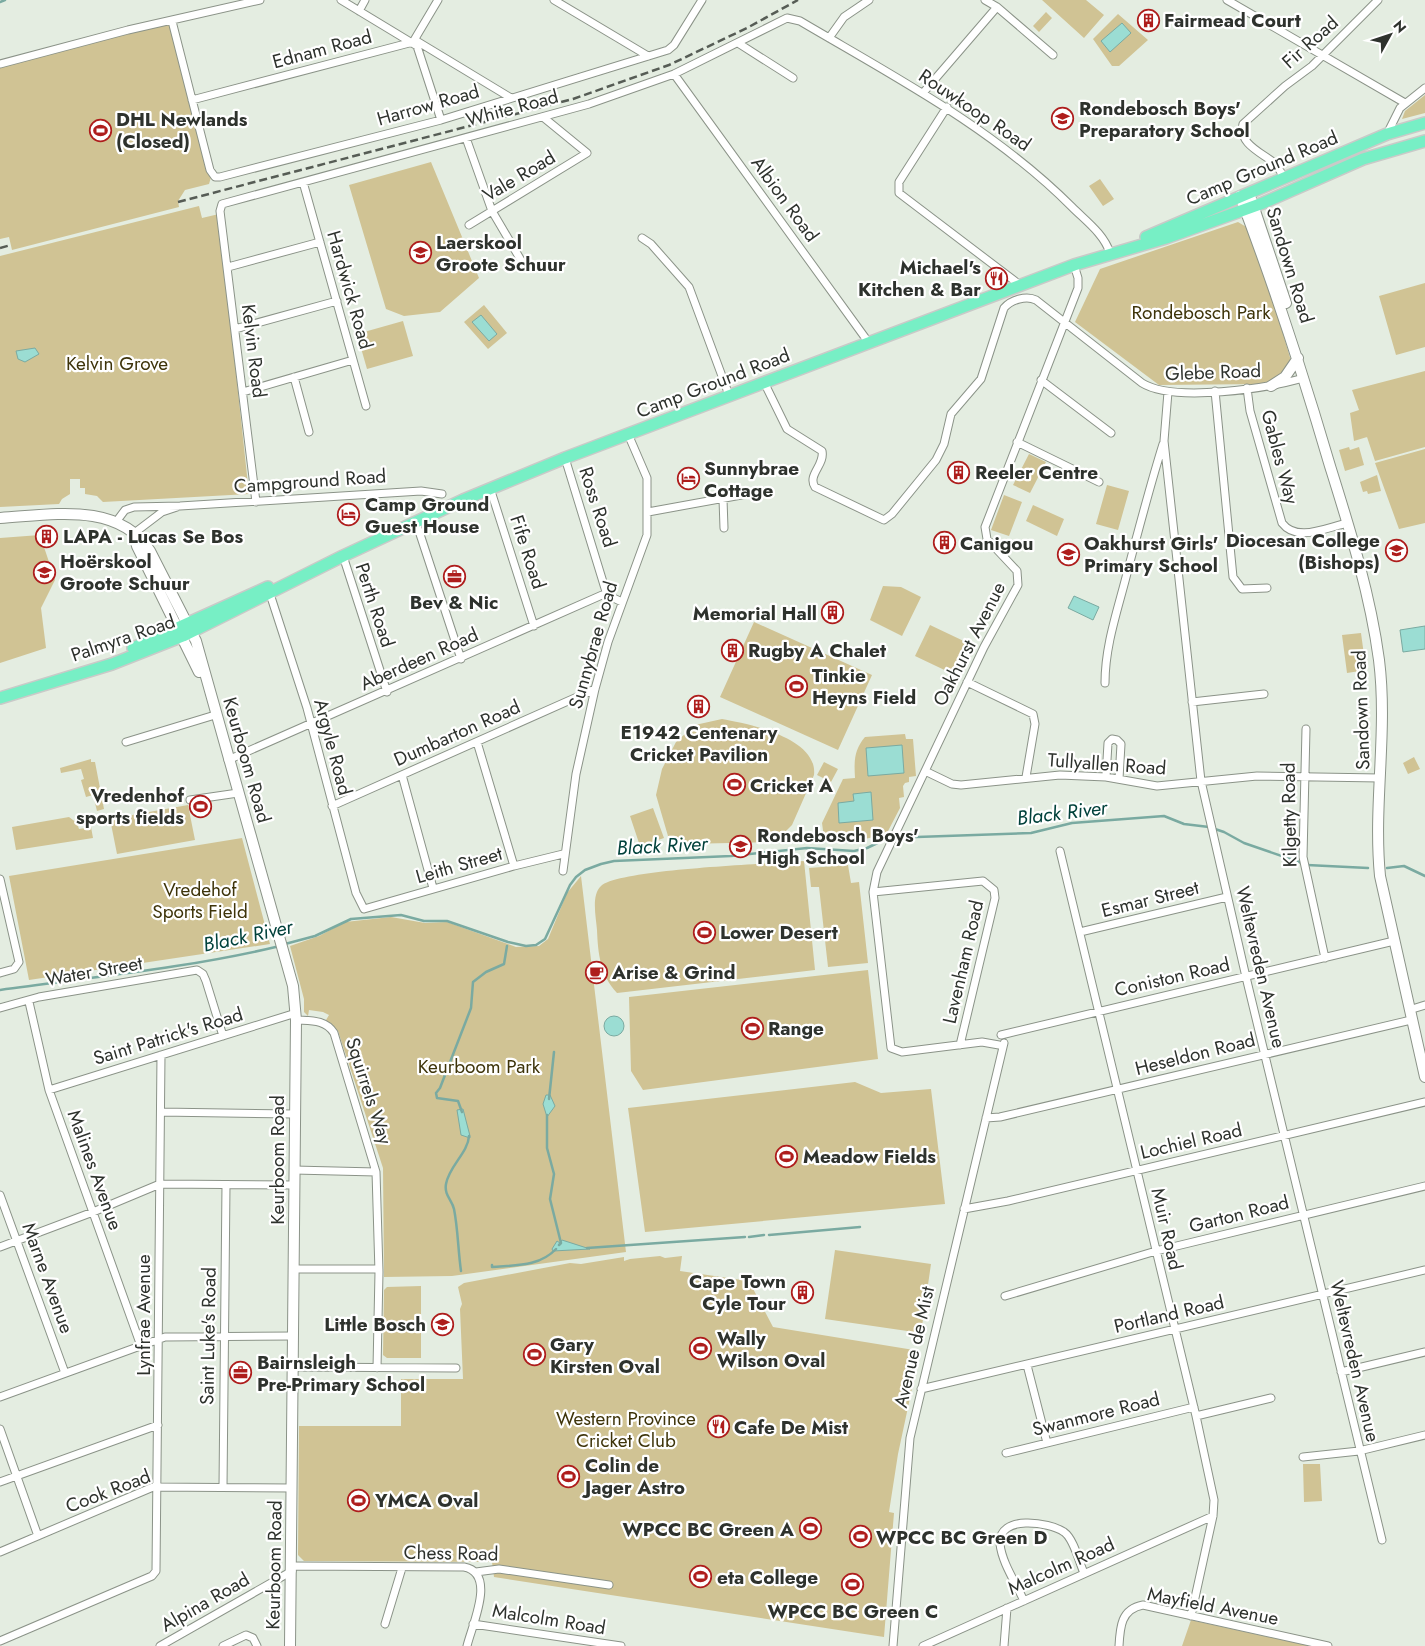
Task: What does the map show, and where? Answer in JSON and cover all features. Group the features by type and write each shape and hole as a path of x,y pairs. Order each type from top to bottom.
{"main road":[{"name":"Camp Ground Road","path":"1113,252 1387,134 1425,123"},
{"name":"Camp Ground Road","path":"186,630 270,594 342,556 490,488 565,458 1074,265 1166,238 1250,207 1370,156 1425,141"},
{"name":"Sandown Road","path":"1245,194 1286,300 1304,378 1365,582 1379,660 1382,693 1380,876 1425,1077"},
{"path":"1271,386 1285,377 1297,353"},
{"path":"0,518 89,514 116,522 134,534 138,546 186,630"},
{"name":"Camp Ground Road","path":"186,630 255,592 328,563"},
{"name":"Palmyra Road","path":"0,698 64,677 112,664 186,630"},
{"name":"Keurboom Road","path":"186,630 208,687 293,986 296,1017 290,1646"}],"street":[{"path":"0,64 128,30 172,22 260,0"},
{"path":"341,0 510,98"},
{"path":"359,10 365,0"},
{"path":"414,41 438,0"},
{"path":"554,0 648,56"},
{"name":"Harrow Road","path":"192,100 210,170 215,177 229,176 441,120 672,48 702,0"},
{"path":"829,38 844,17 869,0"},
{"path":"985,0 997,7 1053,55"},
{"path":"1227,0 1405,103"},
{"name":"Fir Road","path":"1284,178 1274,163 1251,147 1242,130 1248,119 1285,86 1312,66 1378,0"},
{"path":"923,93 997,7"},
{"name":"White Road","path":"222,204 589,104 674,74 787,18 800,21"},
{"name":"Rouwkoop Road","path":"800,21 923,93 1021,159 1044,179 1100,236 1113,252"},
{"path":"172,22 192,100"},
{"path":"414,41 420,52 441,120"},
{"name":"Ednam Road","path":"192,100 414,41"},
{"path":"738,43 793,78"},
{"name":"Albion Road","path":"674,74 869,343"},
{"path":"1387,134 1397,113 1405,103 1425,88"},
{"path":"947,108 899,182 899,193 1020,285"},
{"name":"Vale Road","path":"469,225 586,154 585,150 555,129 543,117"},
{"path":"466,138 492,211 522,262"},
{"name":"Hardwick Road","path":"303,182 366,406"},
{"name":"Kelvin Road","path":"222,204 220,210 256,502"},
{"path":"642,238 650,244 689,287 729,395"},
{"path":"228,267 320,242"},
{"name":"Oakhurst Avenue","path":"894,1051 889,1042 874,892 877,872 967,682 1019,580 1015,568 987,539 984,529 1040,380 1079,284 1074,265"},
{"name":"Glebe Road","path":"764,382 787,429 822,451 823,457 812,481 818,490 878,519 884,520 889,517 936,460 944,444 950,414 981,379 1005,306 1022,299 1032,298 1142,383 1155,390 1168,392 1215,391 1271,386 1304,378"},
{"path":"235,329 337,301"},
{"path":"243,392 354,360"},
{"path":"294,378 309,432"},
{"path":"1040,380 1112,433"},
{"name":"Gables Way","path":"1247,388 1250,411 1282,524 1290,532 1298,534 1348,523"},
{"path":"1215,391 1233,577 1242,589 1267,588"},
{"name":"Weltevreden Avenue","path":"1168,392 1164,441 1201,781 1359,1451 1382,1540"},
{"name":"Sunnybrae Road","path":"562,871 576,774 595,689 622,602 647,535 646,473 628,434"},
{"path":"1105,683 1110,637 1147,495 1164,441"},
{"path":"1017,442 1099,482"},
{"name":"Ross Road","path":"565,458 607,594"},
{"name":"Fife Road","path":"490,488 534,626"},
{"name":"Campground Road","path":"116,522 124,510 134,506 180,506 421,491 442,494"},
{"path":"648,512 758,492"},
{"path":"723,499 724,528"},
{"name":"Campground Road","path":"134,534 162,512 180,506"},
{"path":"416,522 461,659"},
{"name":"Perth Road","path":"342,556 387,692"},
{"name":"Argyle Road","path":"270,594 312,724 356,893 364,909"},
{"path":"607,594 622,602"},
{"name":"Aberdeen Road","path":"228,760 387,692 607,594"},
{"path":"967,682 1033,714 1035,724 1026,777"},
{"name":"Dumbarton Road","path":"332,806 595,689"},
{"path":"1192,702 1264,694"},
{"path":"126,742 215,715"},
{"name":"Kilgetty Road","path":"1306,729 1304,776 1305,871 1325,958"},
{"path":"1106,777 1108,743 1112,739 1116,739 1120,744 1119,779"},
{"path":"477,742 514,866"},
{"name":"Tullyallen Road","path":"925,771 952,784 961,785 1060,774 1106,777 1157,786 1257,776 1380,778"},
{"path":"402,775 433,888"},
{"path":"190,800 238,793"},
{"name":"Muir Road","path":"1060,851 1194,1407 1214,1500 1213,1516 1191,1616"},
{"name":"Leith Street","path":"364,909 433,888 563,854"},
{"path":"0,878 19,961 18,966 12,970 0,973"},
{"name":"Lavenham Road","path":"874,892 983,881 994,890 995,898 960,1045"},
{"name":"Esmar Street","path":"1080,932 1227,897"},
{"name":"Coniston Road","path":"894,1051 902,1052 1000,1040 1016,1031 1394,941"},
{"name":"Water Street","path":"0,1008 29,1002 39,997 194,970 202,973 206,981 223,1036"},
{"name":"Malines Avenue","path":"29,1002 49,1090 141,1346"},
{"name":"Heseldon Road","path":"986,1118 1000,1118 1265,1054 1410,1015 1425,1006"},
{"name":"Saint Patrick's Road","path":"49,1090 223,1036 296,1017"},
{"name":"Squirrels Way","path":"296,1017 321,1022 328,1026 334,1034 376,1172 379,1269 377,1368"},
{"name":"Avenue de Mist","path":"893,1646 909,1448 921,1389 999,1060 1000,1040"},
{"name":"Lynfrae Avenue","path":"0,1641 154,1574 157,1565 161,1055"},
{"name":"Lochiel Road","path":"964,1209 986,1206 1425,1102"},
{"path":"161,1112 294,1114"},
{"path":"294,1170 376,1172"},
{"path":"0,1246 93,1212 160,1184 294,1185"},
{"name":"Saint Luke's Road","path":"223,1487 226,1185"},
{"name":"Garton Road","path":"1005,1296 1156,1251 1425,1186"},
{"name":"Marne Avenue","path":"0,1195 65,1373"},
{"path":"294,1269 379,1269"},
{"name":"Portland Road","path":"921,1389 1425,1270"},
{"path":"0,1396 159,1339 224,1336 293,1336"},
{"path":"1341,1372 1425,1352"},
{"path":"1026,1365 1047,1443"},
{"path":"293,1367 456,1368"},
{"path":"1196,1416 1271,1398"},
{"name":"Swanmore Road","path":"1006,1453 1194,1407"},
{"path":"0,1482 158,1425"},
{"path":"0,1429 38,1536"},
{"path":"1303,1457 1359,1451 1425,1435"},
{"name":"Cook Road","path":"0,1552 149,1488 292,1488"},
{"name":"Malcolm Road","path":"923,1646 1213,1516"},
{"path":"1024,1601 1000,1544 1003,1533 1014,1524 1033,1524 1064,1532 1069,1537 1084,1573"},
{"name":"Chess Road","path":"292,1568 464,1567 476,1572 499,1569 609,1585"},
{"name":"Alpina Road","path":"160,1646 292,1568"},
{"path":"385,1624 402,1568"},
{"path":"466,1646 482,1587 480,1577 476,1572"},
{"name":"Mayfield Avenue","path":"1118,1646 1123,1618 1136,1607 1143,1605 1328,1646"},
{"path":"1004,1646 1006,1608"},
{"name":"Malcolm Road","path":"473,1624 597,1644 621,1646"},
{"path":"223,1646 246,1635 253,1638 257,1646"}],"green space":[{"path":"1042,0 1086,0 1104,15 1084,38"},
{"path":"1046,12 1052,18 1039,32 1033,26"},
{"path":"1118,14 1148,40 1119,66 1112,66 1093,39"},
{"name":"DHL Newlands (Closed)","path":"172,21 212,174 209,184 185,190 178,201 179,207 12,250 9,237 0,239 0,64"},
{"path":"1425,95 1425,113 1402,119 1405,111"},
{"path":"431,162 479,278 440,312 404,316 386,309 349,185"},
{"path":"1100,179 1114,199 1103,206 1089,186"},
{"name":"Kelvin Grove","path":"199,206 202,218 219,214 249,494 103,502 97,496 85,494 85,488 80,488 80,479 70,479 70,494 62,499 59,504 0,507 0,256"},
{"name":"Rondebosch Park","path":"1238,222 1248,228 1265,272 1291,361 1286,376 1264,384 1159,385 1075,322 1100,269"},
{"path":"1425,283 1425,347 1396,355 1379,296"},
{"path":"484,305 507,333 488,349 464,322"},
{"path":"403,321 413,356 367,369 357,334"},
{"path":"1425,371 1425,447 1375,461 1367,437 1354,441 1350,413 1359,410 1352,390"},
{"path":"1349,447 1350,450 1359,447 1364,465 1345,471 1339,450"},
{"path":"1425,449 1425,523 1399,529 1375,463"},
{"path":"1029,454 1046,462 1030,493 1013,485"},
{"path":"1377,475 1381,491 1368,494 1367,491 1363,492 1360,482"},
{"path":"1107,485 1129,491 1118,530 1096,524"},
{"path":"1004,495 1022,502 1009,536 991,530"},
{"path":"1033,505 1064,519 1057,536 1026,521"},
{"path":"40,535 55,580 41,608 46,648 0,663 0,538"},
{"path":"883,586 901,587 921,597 902,636 870,620"},
{"name":"Tinkie Heyns Field","path":"754,622 872,675 838,750 720,697"},
{"path":"930,625 970,644 955,675 915,656"},
{"path":"1361,633 1366,670 1347,673 1342,635"},
{"name":"Cricket A","path":"722,719 764,729 780,735 794,742 805,751 812,762 814,775 792,825 775,842 684,844 668,836 656,795 662,769 676,742 695,725"},
{"path":"905,734 906,739 913,739 916,776 909,777 909,782 903,786 904,797 899,798 900,808 887,833 856,840 824,838 822,823 843,779 855,778 856,756 859,746 865,737"},
{"path":"1414,757 1420,769 1408,774 1403,763"},
{"path":"91,759 91,762 95,762 104,809 97,811 93,795 86,797 81,780 84,779 81,769 61,773 60,768"},
{"path":"824,762 838,769 831,782 817,775"},
{"path":"188,805 195,840 117,854 110,819"},
{"path":"653,808 664,838 640,846 630,816"},
{"path":"69,817 77,823 79,829 91,827 93,838 16,850 12,827"},
{"name":"Vredehof Sports Field","path":"242,838 270,944 29,980 9,876"},
{"name":"Lower Desert","path":"804,861 815,970 617,993 611,986 603,971 598,947 595,900 601,886 614,880 665,871"},
{"path":"848,865 851,883 859,882 868,963 828,967 819,887 811,887 809,868"},
{"name":"Keurboom Park","path":"581,876 626,1252 452,1276 384,1277 383,1168 338,1031 326,1020 329,1015 309,1010 308,1016 304,1012 304,999 290,946 319,936 345,922 391,917 425,923 447,922 516,947 539,946 548,939 567,893"},
{"name":"Range","path":"868,970 878,1059 643,1090 631,1071 629,997"},
{"name":"Meadow Fields","path":"855,1082 881,1093 931,1089 945,1204 645,1232 628,1108"},
{"path":"835,1250 931,1264 921,1333 825,1319"},
{"name":"Western Province Cricket Club","path":"660,1256 665,1258 682,1256 680,1271 749,1281 773,1327 920,1351 898,1454 889,1512 894,1513 884,1637 494,1577 492,1562 304,1561 298,1555 299,1426 401,1426 401,1379 463,1379 460,1309 462,1304 458,1287 464,1283 570,1263 581,1264 624,1257 624,1261"},
{"path":"421,1286 421,1358 387,1358 383,1355 384,1290 387,1287"},
{"path":"1303,1464 1320,1464 1322,1501 1304,1502"},
{"path":"1191,1620 1310,1646 1182,1646"}],"water":[{"path":"1122,23 1131,33 1110,52 1101,41"},
{"path":"481,315 497,334 489,341 472,322"},
{"path":"35,348 39,354 25,362 18,359 16,351"},
{"path":"1074,596 1099,607 1093,620 1068,608"},
{"path":"1425,626 1425,649 1403,652 1400,630"},
{"path":"902,745 904,773 868,776 866,748"},
{"path":"871,792 873,820 839,823 838,803 854,801 853,794"},
{"path":"610,1016 618,1016 624,1022 624,1030 618,1036 610,1036 604,1030 604,1022"},
{"path":"546,1095 550,1095 555,1106 547,1117 543,1104"},
{"path":"463,1109 470,1138 461,1135 457,1110"},
{"path":"562,1240 590,1249 553,1251 552,1249 557,1241 560,1243"}],"waterway":[{"path":"0,2 5,0"},
{"name":"Black River","path":"285,944 315,936 351,919 401,915 424,921 447,921 508,942 526,946 536,945 545,939 570,885 576,877 585,870 614,861 731,856 807,848 854,851 867,848 888,838 1031,833 1072,823 1164,816 1184,824 1209,827 1224,832 1244,843 1302,863"},
{"name":"Black River","path":"1307,865 1368,868"},
{"name":"Black River","path":"1387,868 1404,866 1425,876"},
{"name":"Black River","path":"0,990 175,966 280,946"},
{"path":"462,1112 458,1101 437,1098 436,1093 440,1088 471,1008 473,982 486,972 504,964 507,946"},
{"path":"549,1099 554,1052"},
{"path":"547,1115 547,1148 554,1174 550,1199 561,1243 559,1245"},
{"path":"461,1271 454,1209 447,1194 446,1184 451,1171 468,1142 469,1136"},
{"path":"769,1235 860,1227"},
{"path":"749,1237 764,1235"},
{"path":"587,1248 745,1237"},
{"path":"492,1265 492,1267 526,1264 542,1259 556,1249"}],"railway":[{"path":"178,202 573,99 669,65 747,28 798,0"},
{"path":"0,248 11,245"}],"place":[{"name":"Fairmead Court","path":"1148,20"},
{"name":"Rondebosch Boys' Preparatory School","path":"1063,119"},
{"name":"DHL Newlands (Closed)","path":"100,130"},
{"name":"Laerskool Groote Schuur","path":"420,253"},
{"name":"Michael's Kitchen & Bar","path":"997,278"},
{"name":"Reeler Centre","path":"959,472"},
{"name":"Sunnybrae Cottage","path":"688,479"},
{"name":"Camp Ground Guest House","path":"349,515"},
{"name":"LAPA - Lucas Se Bos","path":"47,536"},
{"name":"Canigou","path":"944,543"},
{"name":"Diocesan College (Bishops)","path":"1396,551"},
{"name":"Oakhurst Girls' Primary School","path":"1068,554"},
{"name":"Hoërskool Groote Schuur","path":"44,572"},
{"name":"Bev & Nic","path":"454,576"},
{"name":"Memorial Hall","path":"833,613"},
{"name":"Rugby A Chalet","path":"732,650"},
{"name":"Tinkie Heyns Field","path":"796,686"},
{"name":"E1942 Centenary Cricket Pavilion","path":"699,706"},
{"name":"Cricket A","path":"734,785"},
{"name":"Vredenhof sports fields","path":"200,806"},
{"name":"Rondebosch Boys' High School","path":"741,846"},
{"name":"Lower Desert","path":"704,932"},
{"name":"Arise & Grind","path":"596,972"},
{"name":"Range","path":"752,1028"},
{"name":"Meadow Fields","path":"787,1156"},
{"name":"Cape Town Cyle Tour","path":"802,1292"},
{"name":"Little Bosch","path":"442,1324"},
{"name":"Wally Wilson Oval","path":"701,1349"},
{"name":"Gary Kirsten Oval","path":"534,1355"},
{"name":"Bairnsleigh Pre-Primary School","path":"241,1373"},
{"name":"Cafe De Mist","path":"718,1427"},
{"name":"Colin de Jager Astro","path":"569,1476"},
{"name":"YMCA Oval","path":"359,1500"},
{"name":"WPCC BC Green A","path":"810,1529"},
{"name":"WPCC BC Green D","path":"860,1537"},
{"name":"eta College","path":"701,1577"},
{"name":"WPCC BC Green C","path":"853,1585"}]}
